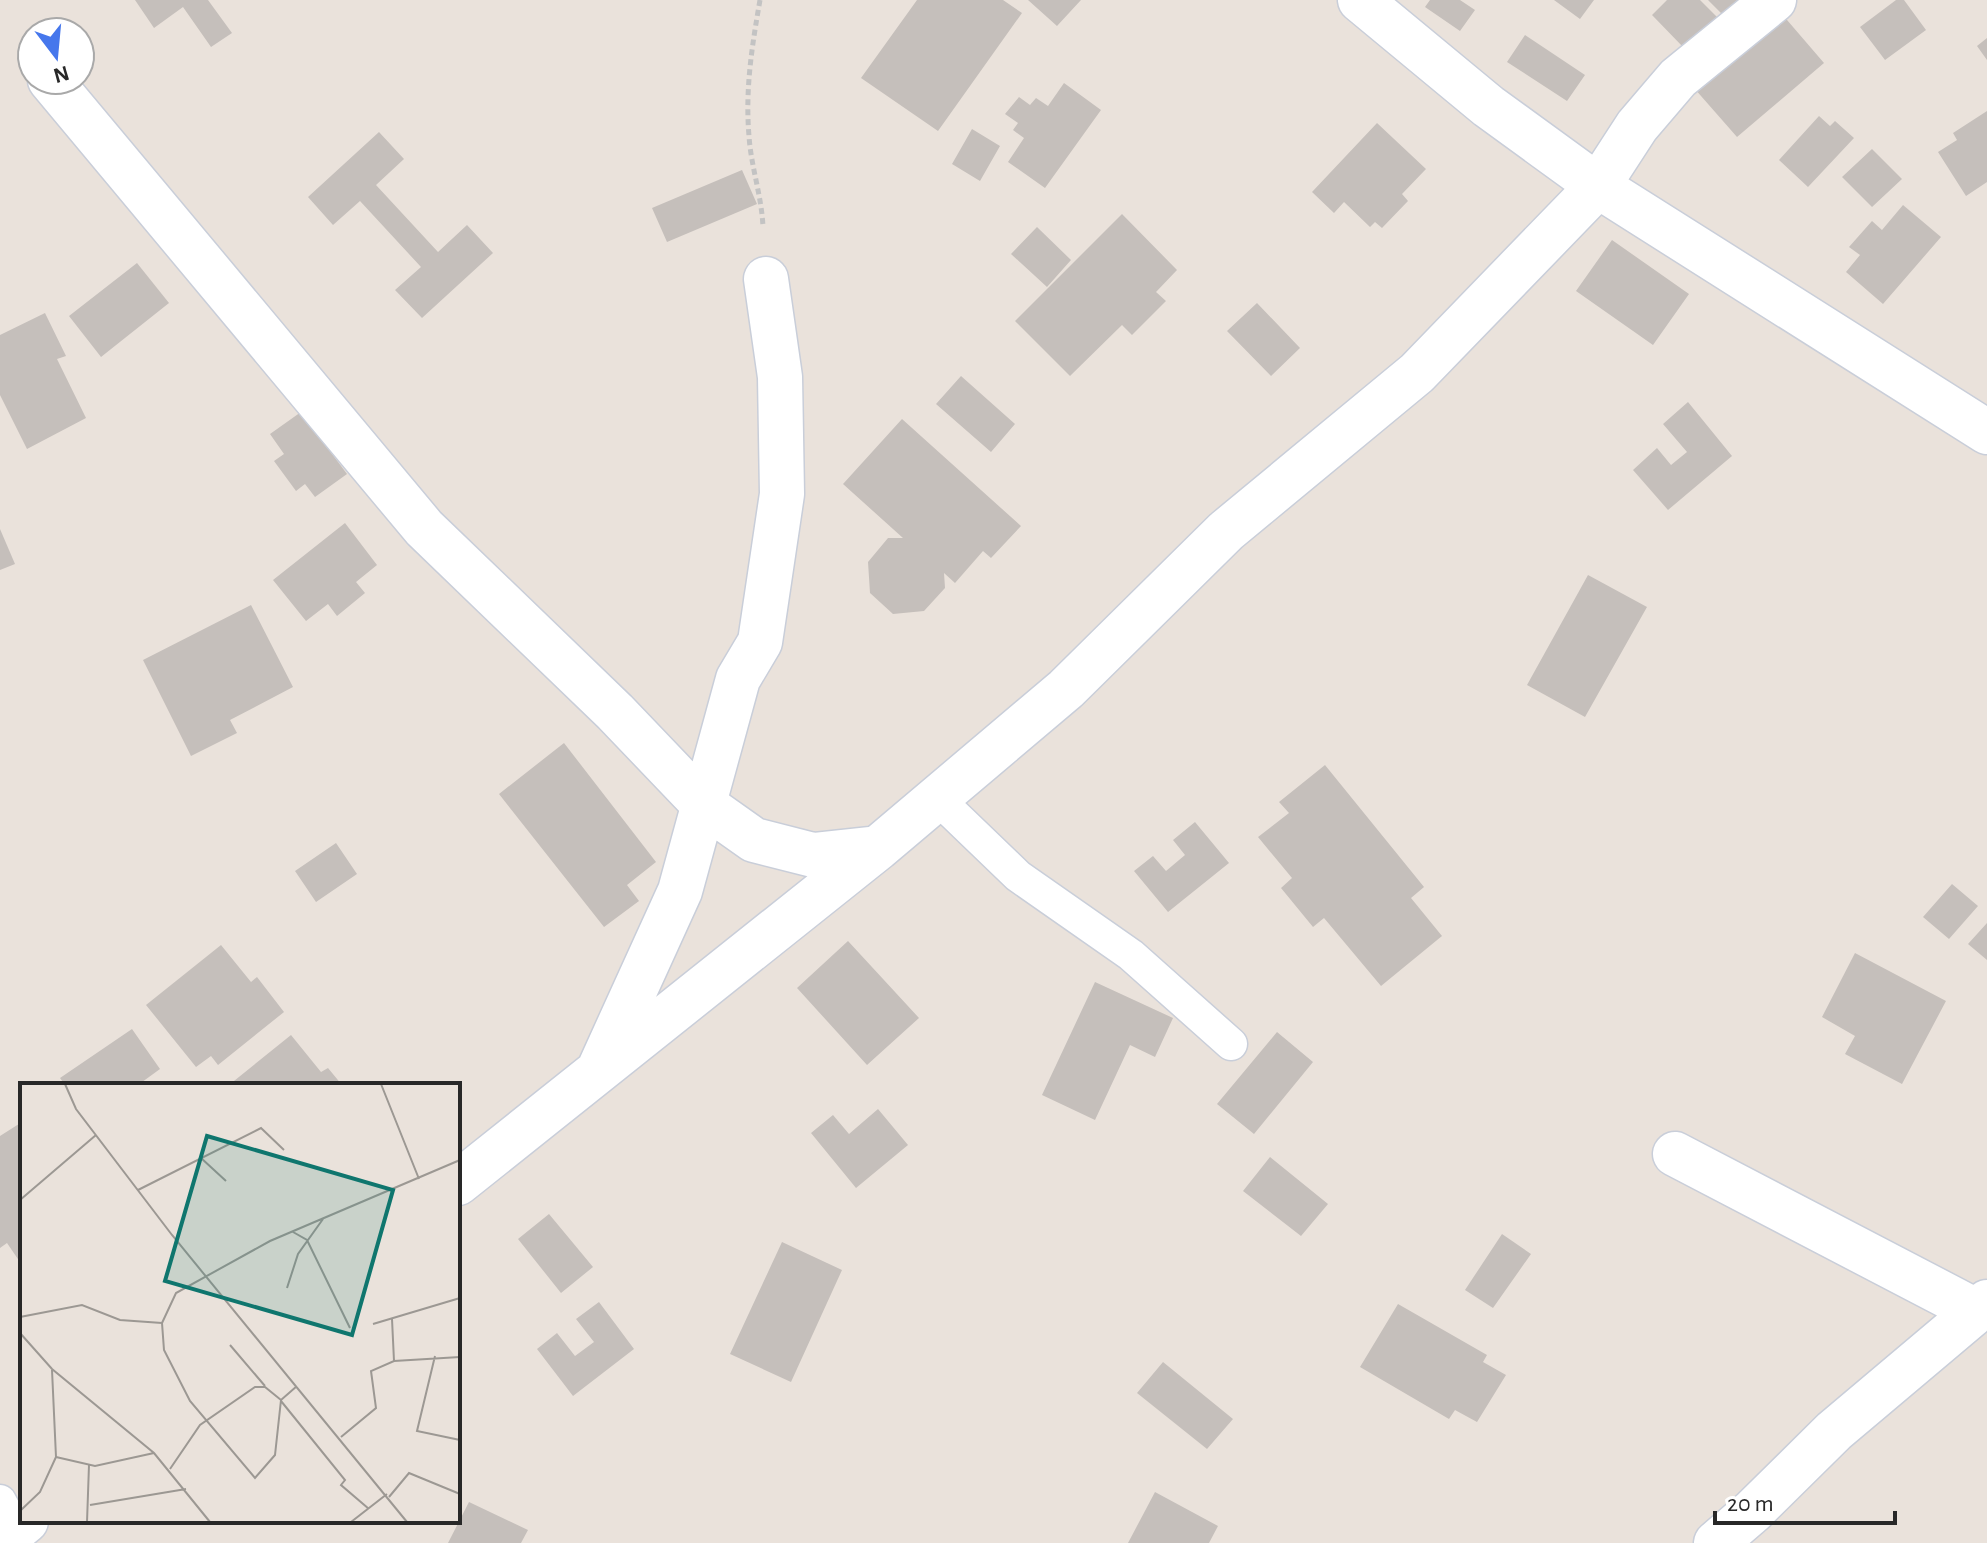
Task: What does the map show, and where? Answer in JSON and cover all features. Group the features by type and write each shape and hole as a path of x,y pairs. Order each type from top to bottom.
{"street":[{"path":"1360,0 1488,106 1598,186 1987,432"},
{"path":"460,1181 878,848 1066,689 1226,531 1417,373 1598,186 1637,126 1678,78 1774,0"},
{"path":"63,96 424,528 615,712 703,804 754,840 813,855 878,848"},
{"path":"598,1073 680,891 738,679 760,642 782,494 780,377 766,279"},
{"path":"1675,1154 1982,1306 1834,1431 1716,1543"}],"lane":[{"path":"938,799 1018,876 1131,955 1231,1044"}],"path":[{"path":"760,0 747,77 749,139 763,210 766,279"}],"building":[{"path":"135,0 208,0 232,33 211,47 183,7 154,28"},
{"path":"917,0 1003,0 1022,13 938,131 861,78"},
{"path":"1028,0 1081,0 1057,26"},
{"path":"1430,0 1460,0 1475,10 1460,31 1425,7"},
{"path":"1554,0 1594,0 1580,19"},
{"path":"1667,0 1700,0 1717,17 1684,48 1652,15"},
{"path":"1708,0 1738,0 1723,15"},
{"path":"1896,0 1904,0 1926,30 1885,60 1860,27"},
{"path":"1781,13 1824,63 1737,137 1694,88"},
{"path":"1525,35 1585,75 1567,101 1507,62"},
{"path":"1987,38 1987,60 1977,46"},
{"path":"1064,83 1101,110 1045,188 1008,162 1024,138 1013,130 1018,123 1005,114 1019,97 1030,105 1036,98 1048,106"},
{"path":"1987,111 1987,182 1966,196 1938,152 1957,140 1953,133"},
{"path":"1819,116 1830,126 1835,121 1854,138 1808,187 1779,160"},
{"path":"1377,123 1426,169 1402,194 1408,201 1382,228 1375,222 1370,227 1344,202 1334,213 1312,192"},
{"path":"972,129 1000,146 980,181 952,164"},
{"path":"379,132 404,159 376,185 438,252 467,225 493,253 422,318 395,290 421,267 360,201 333,225 308,197"},
{"path":"1872,149 1902,179 1872,207 1842,177"},
{"path":"742,170 757,204 667,242 652,208"},
{"path":"1903,205 1941,237 1883,304 1846,272 1860,255 1849,247 1872,221 1882,230"},
{"path":"1122,214 1177,270 1156,292 1166,301 1132,335 1122,325 1070,376 1015,321"},
{"path":"1037,227 1071,260 1047,287 1011,254"},
{"path":"1612,240 1689,294 1653,345 1576,291"},
{"path":"137,263 169,303 101,357 69,316"},
{"path":"1257,303 1300,348 1271,376 1227,331"},
{"path":"45,313 66,356 57,359 86,418 27,449 0,395 0,335"},
{"path":"961,376 1015,424 991,452 936,404"},
{"path":"1688,402 1732,456 1668,510 1633,470 1657,448 1671,465 1687,452 1663,424"},
{"path":"301,412 347,474 315,497 305,484 296,491 274,461 284,454 270,434"},
{"path":"902,419 1021,526 991,558 983,551 955,583 944,573 945,588 924,611 893,614 870,593 868,562 888,538 903,538 843,484"},
{"path":"345,523 377,565 356,582 365,593 337,616 328,604 306,621 273,580"},
{"path":"0,529 15,564 0,570"},
{"path":"1588,575 1647,607 1585,717 1527,685"},
{"path":"251,605 293,687 230,720 237,733 191,756 143,660"},
{"path":"564,743 656,862 627,885 639,901 604,927 499,794"},
{"path":"1325,765 1424,887 1411,898 1442,936 1381,986 1324,918 1313,927 1281,888 1292,878 1258,837 1289,813 1279,802"},
{"path":"1195,822 1229,863 1168,912 1134,871 1153,856 1166,871 1185,855 1173,840"},
{"path":"336,843 357,874 316,902 295,871"},
{"path":"1952,884 1978,906 1949,939 1923,917"},
{"path":"1987,923 1987,960 1968,944"},
{"path":"848,941 919,1018 867,1065 797,988"},
{"path":"221,945 251,982 257,977 284,1012 218,1065 211,1056 196,1067 146,1005"},
{"path":"1855,953 1946,1001 1902,1084 1845,1054 1855,1036 1822,1017"},
{"path":"1095,982 1173,1018 1155,1057 1130,1045 1095,1120 1042,1095"},
{"path":"132,1029 160,1069 141,1083 64,1083 60,1078"},
{"path":"1277,1032 1313,1062 1254,1134 1217,1104"},
{"path":"291,1035 321,1072 328,1068 340,1083 231,1083"},
{"path":"878,1109 908,1145 856,1188 811,1133 833,1115 849,1134"},
{"path":"20,1123 20,1262 7,1243 0,1248 0,1136"},
{"path":"1270,1157 1328,1204 1301,1236 1243,1191"},
{"path":"549,1214 593,1267 561,1293 518,1239"},
{"path":"1502,1234 1531,1254 1493,1308 1465,1290"},
{"path":"782,1242 842,1270 791,1382 730,1354"},
{"path":"599,1302 634,1349 573,1396 537,1349 557,1333 575,1356 594,1342 576,1319"},
{"path":"1398,1304 1487,1355 1483,1362 1506,1375 1477,1422 1455,1410 1449,1419 1360,1367"},
{"path":"1163,1362 1233,1419 1207,1449 1137,1393"},
{"path":"1155,1492 1218,1526 1209,1543 1128,1543"},
{"path":"469,1502 528,1530 521,1543 448,1543"}]}
